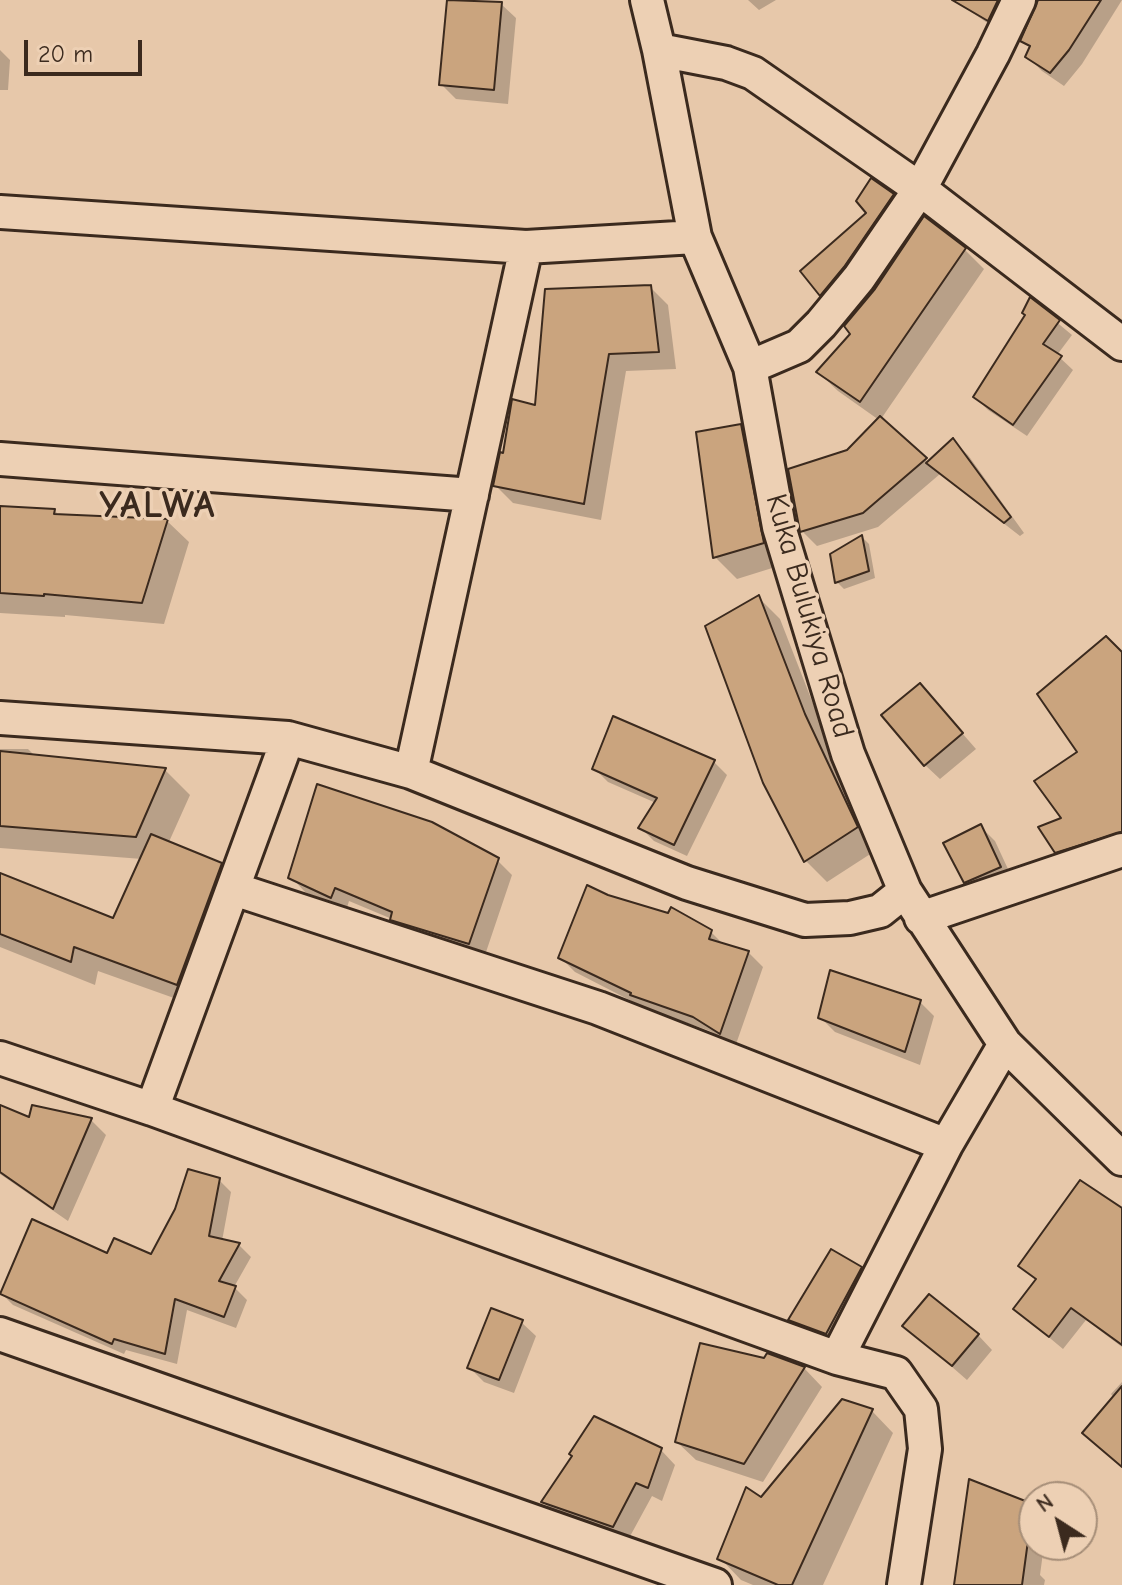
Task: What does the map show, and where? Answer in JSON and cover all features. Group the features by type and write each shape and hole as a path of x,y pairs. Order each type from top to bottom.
{"street":[{"name":"Kuka Bulukiya Road","path":"647,0 695,237 750,367 779,527 848,754 913,904 1005,1044 1122,1159"},
{"path":"750,367 799,346 859,278 920,189 1019,0"},
{"path":"659,50 726,63 753,73 920,189 1122,344"},
{"path":"0,212 526,247 695,237"},
{"path":"411,772 526,247"},
{"path":"0,459 472,495"},
{"path":"0,718 288,738 411,772 687,883 805,920 850,918 1122,850"},
{"path":"152,1109 288,738"},
{"path":"234,889 598,1008 946,1145"},
{"path":"837,1358 946,1145 1005,1044"},
{"path":"0,1058 152,1109 837,1358 896,1373 921,1409 925,1449 904,1585"},
{"path":"0,1334 715,1585"}],"building":[{"path":"447,0 502,2 494,90 439,85"},
{"path":"952,0 998,0 988,21"},
{"path":"1038,0 1101,0 1069,50 1050,73 1025,57 1030,46 1020,41"},
{"path":"871,178 894,194 820,296 800,271 866,213 856,201"},
{"path":"924,216 966,248 860,402 816,372 850,334 844,326 875,289"},
{"path":"651,285 659,352 609,354 584,504 493,486 500,452 503,453 512,399 535,405 545,289"},
{"path":"1030,297 1060,320 1043,344 1062,356 1013,425 973,397 1025,315 1022,313"},
{"path":"880,416 927,458 863,513 800,532 788,469 847,450"},
{"path":"741,424 764,543 713,558 696,432"},
{"path":"953,438 1011,517 1004,523 926,463"},
{"path":"0,506 55,509 54,514 168,519 142,603 0,593"},
{"path":"862,535 869,571 835,583 830,554"},
{"path":"759,595 805,714 858,827 804,862 763,783 705,626"},
{"path":"1106,636 1122,652 1122,832 1055,853 1038,827 1061,818 1034,781 1077,752 1037,694"},
{"path":"920,683 963,733 924,766 881,715"},
{"path":"613,716 715,760 674,845 638,828 657,798 592,769"},
{"path":"0,751 166,768 136,837 0,826"},
{"path":"317,784 432,822 499,858 469,944 390,920 392,912 335,888 331,898 288,878"},
{"path":"981,824 1001,867 964,883 943,843"},
{"path":"151,834 222,863 177,985 74,947 71,962 0,934 0,873 113,918"},
{"path":"587,885 608,895 668,913 671,907 712,930 709,939 749,951 720,1034 693,1017 630,995 558,958"},
{"path":"830,970 921,1000 905,1052 818,1018"},
{"path":"0,1105 29,1117 32,1105 92,1118 53,1209 0,1172"},
{"path":"188,1169 220,1178 209,1236 240,1243 219,1281 236,1286 224,1317 175,1299 165,1354 114,1339 112,1344 0,1294 32,1219 107,1253 114,1238 151,1254 175,1209"},
{"path":"1080,1180 1122,1208 1122,1345 1071,1308 1049,1337 1013,1309 1036,1279 1018,1266"},
{"path":"831,1249 862,1267 826,1334 788,1320"},
{"path":"929,1294 979,1334 952,1366 902,1326"},
{"path":"491,1308 523,1320 499,1380 467,1368"},
{"path":"700,1343 764,1358 767,1353 805,1367 744,1464 675,1442"},
{"path":"1122,1386 1122,1467 1082,1433"},
{"path":"842,1399 873,1409 792,1585 778,1585 717,1559 746,1487 761,1497"},
{"path":"594,1416 662,1448 648,1488 636,1483 613,1527 541,1502"},
{"path":"969,1479 1018,1498 1018,1561 1025,1561 1022,1585 954,1585"}],"district":[{"name":"YALWA","path":"158,506"}]}
